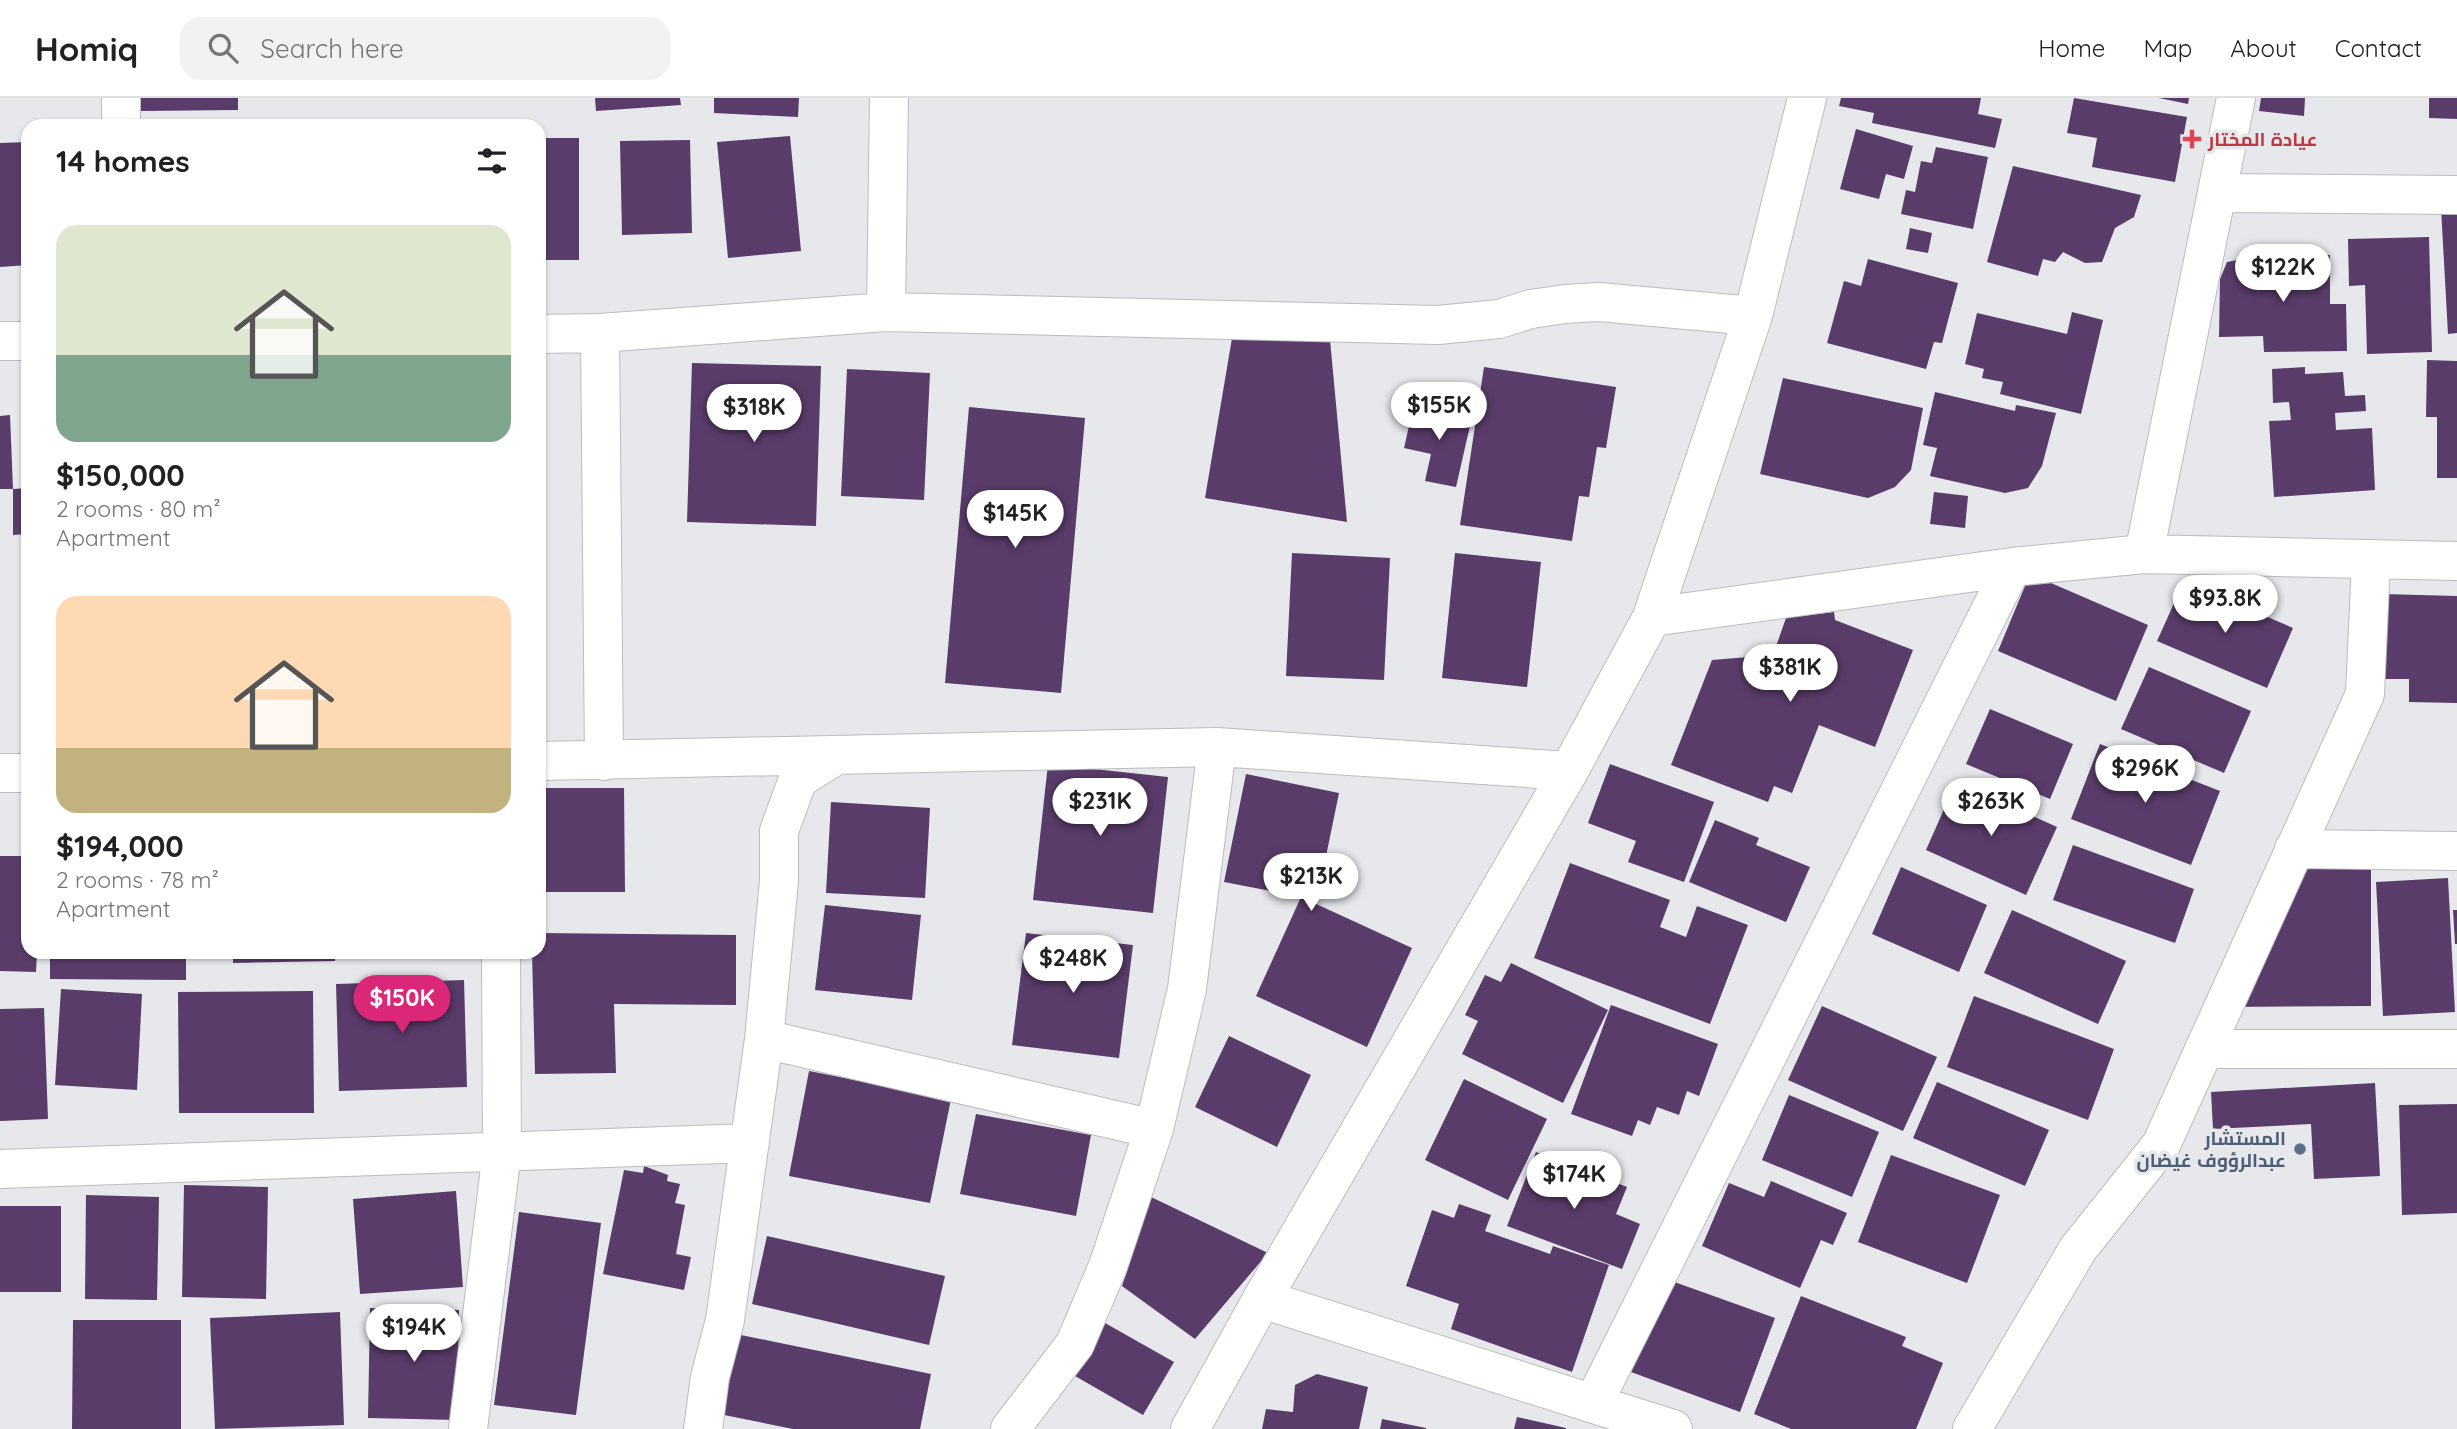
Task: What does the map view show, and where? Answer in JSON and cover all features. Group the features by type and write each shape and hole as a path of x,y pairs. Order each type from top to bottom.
{"street":[{"path":"121,98 121,119"},
{"path":"886,312 889,98"},
{"path":"1190,1429 1262,1299 1569,771 1652,617 1753,316 1807,98"},
{"path":"2144,554 2235,98"},
{"path":"2218,193 2457,195"},
{"path":"546,334 600,333 886,312 1438,325 1499,319 1531,309 1565,304 1599,302 1753,316"},
{"path":"600,333 604,761"},
{"path":"0,341 21,341"},
{"path":"1652,617 2012,567 2144,554 2457,561"},
{"path":"1972,1429 2078,1249 2161,1145 2365,694 2371,561"},
{"path":"1594,1402 2012,567"},
{"path":"546,761 1217,747 1569,771"},
{"path":"1010,1429 1075,1344 1108,1266 1154,1129 1187,989 1217,747"},
{"path":"703,1429 710,1377 725,1320 751,1143 779,881 779,831 797,779 835,756"},
{"path":"0,773 21,773"},
{"path":"2294,849 2457,851"},
{"path":"468,1429 502,1152 501,959"},
{"path":"764,1039 1154,1129"},
{"path":"2204,1049 2457,1049"},
{"path":"0,1169 751,1143"},
{"path":"1262,1299 1673,1429"}],"building":[{"path":"140,98 238,98 238,110 141,111"},
{"path":"595,98 680,98 681,105 596,111"},
{"path":"714,98 799,98 798,117 714,113"},
{"path":"1841,98 1981,98 1978,114 2002,119 1995,148 1872,123 1874,113 1839,106"},
{"path":"2074,98 2187,117 2175,182 2092,167 2097,138 2067,133"},
{"path":"2159,98 2189,98 2188,104"},
{"path":"2261,98 2305,98 2304,116 2259,111"},
{"path":"2429,98 2457,98 2457,119 2429,118"},
{"path":"1856,129 1913,146 1904,179 1886,174 1879,199 1840,189"},
{"path":"790,136 801,251 728,258 717,142"},
{"path":"546,138 579,138 579,260 546,260"},
{"path":"690,140 692,233 622,235 620,141"},
{"path":"21,142 21,266 0,267 0,143"},
{"path":"1936,147 1988,157 1973,229 1901,214 1906,190 1915,192 1921,161 1932,163"},
{"path":"2013,166 2141,195 2134,217 2115,228 2102,262 2085,263 2063,252 2055,262 2043,259 2038,276 1987,262"},
{"path":"2457,207 2457,333 2448,334 2441,208"},
{"path":"1910,228 1932,233 1928,253 1906,249"},
{"path":"2429,237 2432,352 2367,354 2365,285 2349,286 2348,239"},
{"path":"2330,255 2330,304 2346,304 2347,351 2264,352 2263,336 2219,337 2220,279 2227,262 2247,258"},
{"path":"1868,259 1958,283 1942,343 1934,342 1926,369 1827,343 1844,281 1861,286"},
{"path":"2072,312 2103,320 2081,414 2000,394 2003,382 1982,378 1984,369 1965,364 1977,313 2067,334"},
{"path":"1329,329 1347,522 1205,498 1232,338"},
{"path":"2427,360 2457,361 2457,478 2437,478 2437,417 2426,417"},
{"path":"692,363 821,366 816,526 687,522"},
{"path":"1484,367 1616,387 1606,448 1597,447 1589,497 1579,496 1572,541 1460,525"},
{"path":"2305,367 2305,374 2343,372 2345,396 2365,395 2366,411 2335,413 2336,430 2372,428 2375,490 2274,497 2269,421 2291,420 2289,402 2273,403 2272,369"},
{"path":"847,369 930,373 924,500 841,496"},
{"path":"1783,378 1923,408 1911,470 1895,487 1868,498 1760,474"},
{"path":"1935,392 2015,411 2016,405 2056,413 2042,466 2028,488 2005,493 1930,476 1937,448 1923,445"},
{"path":"1414,404 1472,417 1456,487 1425,481 1431,454 1404,448"},
{"path":"969,407 1085,418 1061,693 945,683"},
{"path":"10,415 13,489 0,489 0,416"},
{"path":"21,488 21,534 13,535 13,489"},
{"path":"1934,492 1968,496 1965,528 1930,524"},
{"path":"1292,553 1390,558 1384,680 1286,676"},
{"path":"1455,553 1541,562 1527,687 1442,678"},
{"path":"2030,574 2148,625 2116,701 1998,651"},
{"path":"2184,581 2293,628 2267,688 2157,641"},
{"path":"2382,594 2457,596 2457,703 2409,702 2409,679 2380,679"},
{"path":"1834,612 1835,620 1913,650 1875,747 1819,725 1792,793 1774,786 1768,802 1671,765 1712,660 1773,655 1786,618"},
{"path":"2149,667 2251,711 2224,773 2121,729"},
{"path":"1990,709 2073,744 2050,799 1966,764"},
{"path":"2100,744 2220,791 2191,865 2071,819"},
{"path":"1048,764 1168,777 1153,913 1033,900"},
{"path":"1610,764 1714,802 1684,882 1628,862 1636,841 1588,823"},
{"path":"1246,774 1339,793 1317,900 1224,882"},
{"path":"1956,782 2057,827 2026,895 1926,850"},
{"path":"546,788 624,788 625,892 546,892"},
{"path":"831,802 930,808 925,898 826,893"},
{"path":"1715,820 1759,838 1756,845 1810,867 1786,922 1689,882"},
{"path":"2073,845 2194,889 2175,943 2053,900"},
{"path":"0,856 21,856 21,959 37,959 36,972 0,971"},
{"path":"1570,863 1670,900 1660,927 1686,937 1697,906 1748,925 1710,1024 1534,958"},
{"path":"2292,866 2371,866 2371,1006 2227,1007"},
{"path":"1901,867 1987,905 1959,972 1872,934"},
{"path":"2448,878 2455,1012 2383,1016 2376,882"},
{"path":"1301,897 1412,948 1367,1047 1256,996"},
{"path":"825,905 921,915 912,1000 815,990"},
{"path":"2012,910 2126,961 2098,1024 1984,973"},
{"path":"2453,910 2457,910 2457,944 2455,944"},
{"path":"546,933 736,935 736,1005 614,1004 616,1073 535,1074 532,959 546,959"},
{"path":"1026,933 1133,945 1119,1058 1012,1045"},
{"path":"50,959 186,959 186,980 50,979"},
{"path":"233,959 335,959 335,961 233,963"},
{"path":"1511,963 1608,1010 1563,1103 1462,1054 1478,1021 1465,1015 1485,975 1501,982"},
{"path":"464,980 467,1087 339,1091 336,984"},
{"path":"61,989 142,994 137,1090 55,1085"},
{"path":"313,991 314,1113 179,1113 178,992"},
{"path":"1974,996 2114,1049 2088,1120 1947,1067"},
{"path":"1611,1005 1718,1044 1699,1096 1687,1091 1679,1115 1657,1107 1650,1125 1638,1120 1632,1136 1571,1114"},
{"path":"1822,1006 1937,1057 1903,1131 1788,1080"},
{"path":"44,1008 48,1119 0,1121 0,1009"},
{"path":"1229,1036 1311,1075 1277,1147 1195,1107"},
{"path":"809,1071 951,1099 930,1203 789,1176"},
{"path":"1464,1079 1547,1119 1508,1200 1425,1160"},
{"path":"1937,1082 2049,1130 2025,1186 1913,1138"},
{"path":"2375,1083 2380,1176 2314,1179 2311,1124 2213,1129 2211,1092"},
{"path":"1789,1095 1879,1132 1852,1197 1762,1160"},
{"path":"2457,1104 2457,1213 2402,1215 2399,1105"},
{"path":"976,1114 1091,1135 1076,1216 960,1194"},
{"path":"1536,1152 1627,1187 1616,1214 1640,1224 1622,1269 1507,1226"},
{"path":"1891,1155 2000,1195 1967,1283 1858,1242"},
{"path":"644,1166 668,1175 667,1181 680,1184 675,1203 685,1205 676,1254 691,1257 684,1290 603,1274 624,1170 643,1173"},
{"path":"1771,1181 1847,1213 1833,1245 1821,1240 1800,1288 1702,1246 1729,1183 1764,1197"},
{"path":"184,1185 268,1187 266,1299 182,1297"},
{"path":"456,1191 463,1287 360,1294 353,1199"},
{"path":"86,1195 159,1197 157,1300 85,1299"},
{"path":"1151,1197 1268,1253 1195,1339 1122,1286"},
{"path":"1459,1204 1491,1215 1485,1231 1550,1254 1553,1246 1609,1265 1572,1372 1451,1329 1459,1304 1406,1286 1432,1210 1454,1218"},
{"path":"0,1206 61,1206 61,1292 0,1292"},
{"path":"519,1212 601,1223 576,1415 494,1405"},
{"path":"767,1236 945,1276 929,1345 752,1304"},
{"path":"1666,1279 1775,1318 1740,1412 1631,1372"},
{"path":"1801,1296 1906,1337 1902,1346 1943,1363 1916,1429 1791,1429 1754,1414"},
{"path":"370,1308 459,1310 457,1420 368,1418"},
{"path":"340,1312 344,1425 215,1429 210,1318"},
{"path":"73,1320 181,1320 181,1429 72,1429"},
{"path":"1105,1323 1174,1362 1143,1415 1075,1376"},
{"path":"736,1334 931,1374 920,1429 793,1429 719,1414"},
{"path":"1317,1374 1368,1387 1359,1429 1262,1429 1266,1409 1293,1412 1295,1385"},
{"path":"1517,1417 1566,1428 1566,1429 1514,1429"},
{"path":"1382,1419 1426,1428 1426,1429 1380,1429"}],"place":[{"name":"عيادة المختار","path":"2192,139"},
{"name":"المستشار عبدالرؤوف غيضان","path":"2300,1149"}]}
